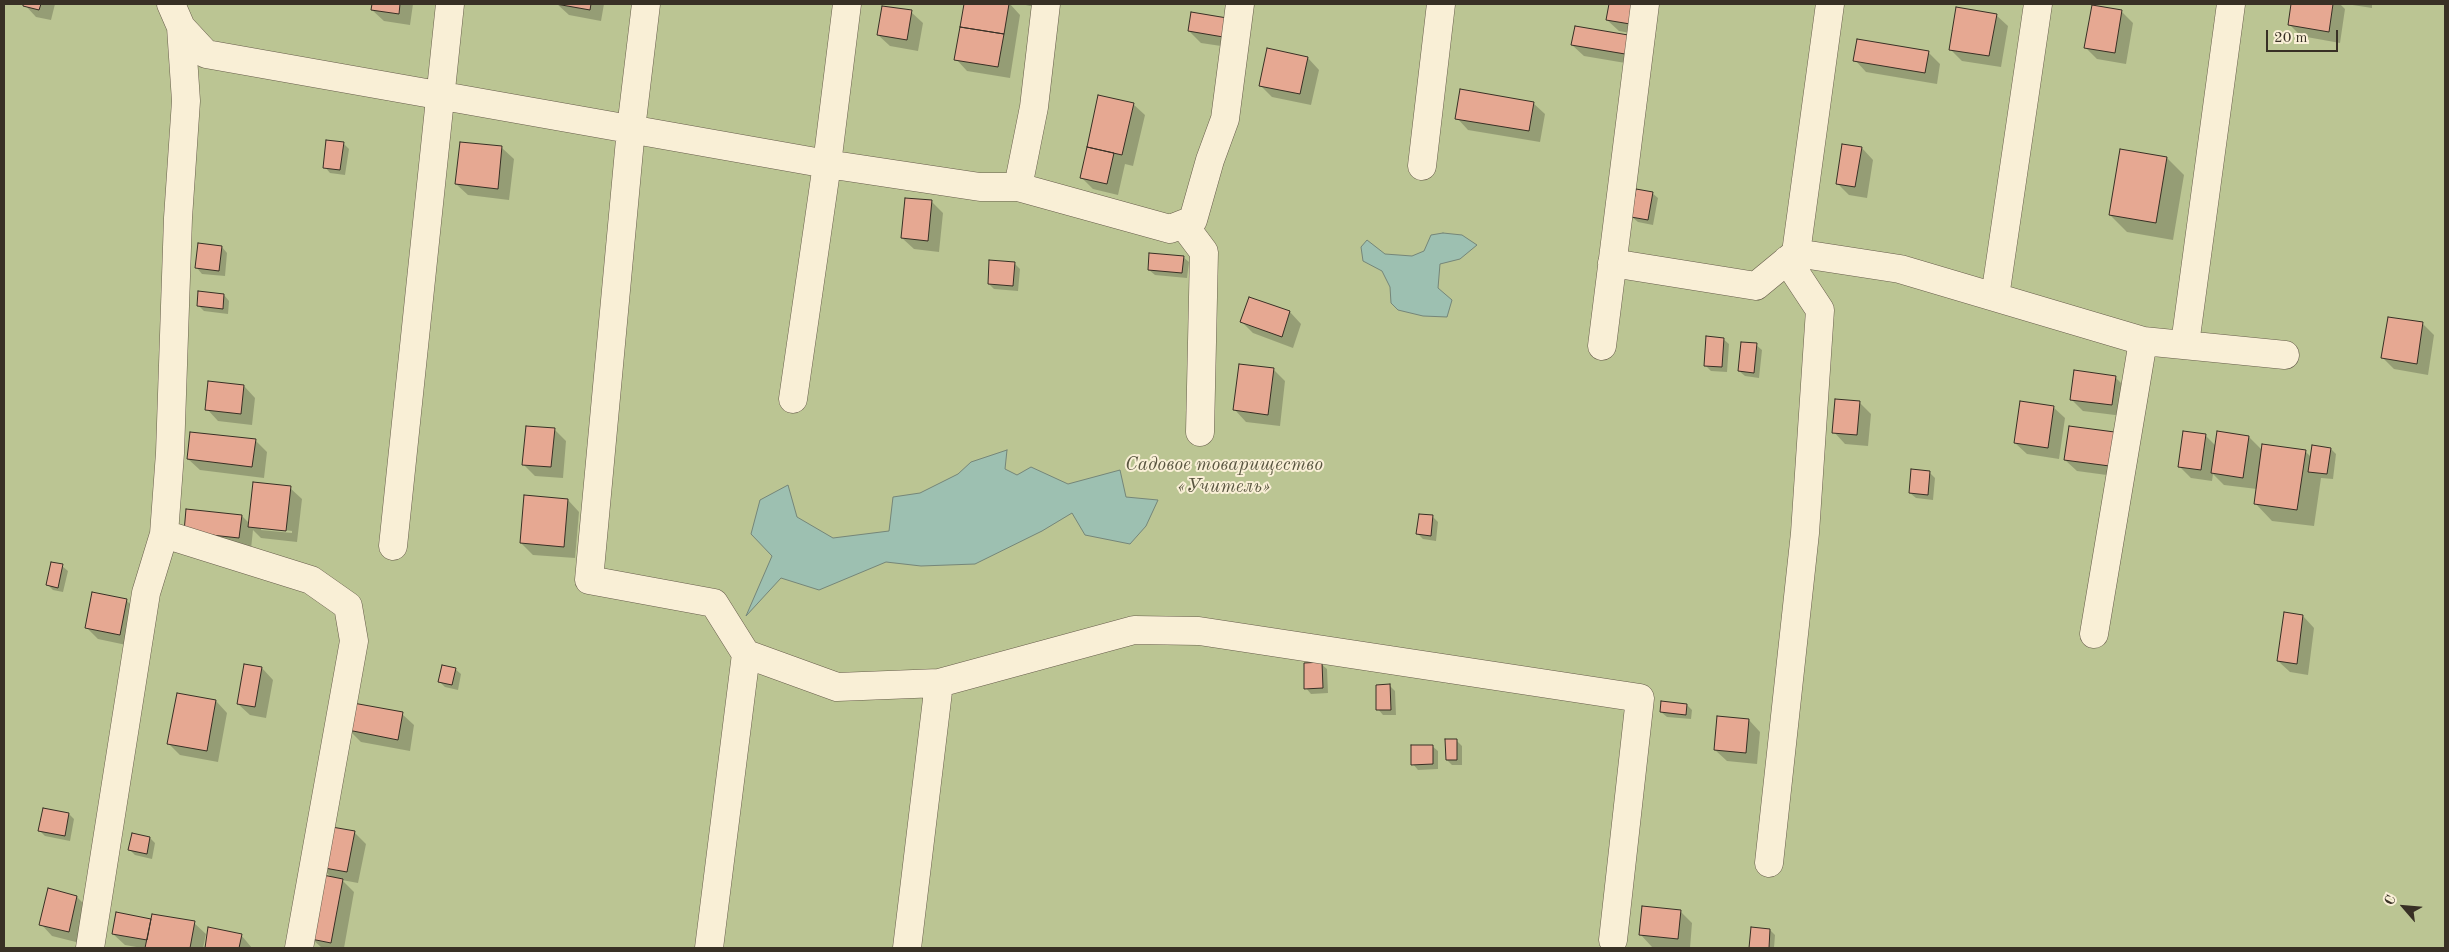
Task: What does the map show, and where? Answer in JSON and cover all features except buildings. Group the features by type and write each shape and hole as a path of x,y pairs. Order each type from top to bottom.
{"lane":[{"path":"393,546 439,94 450,4"},
{"path":"646,4 631,129 589,580 714,603 746,654 837,687 939,683 1134,630 1199,631 1640,698 1613,940"},
{"path":"793,399 827,164 847,4"},
{"path":"1018,187 1034,107 1046,4"},
{"path":"176,16 206,54 827,164 980,187 1018,187 1170,229 1194,220 1210,160 1225,119 1240,4"},
{"path":"1422,166 1441,4"},
{"path":"1602,346 1645,4"},
{"path":"1769,863 1805,533 1820,310 1791,257 1830,4"},
{"path":"1995,297 2038,4"},
{"path":"2185,344 2231,4"},
{"path":"90,948 146,592 164,534 170,453 178,218 186,101 176,16"},
{"path":"1184,224 1204,252 1200,432"},
{"path":"1612,263 1756,286 1791,257 1900,269 2143,341 2285,355"},
{"path":"2094,634 2143,341"},
{"path":"164,534 312,580 348,606 354,641 299,948"},
{"path":"709,948 746,654"},
{"path":"908,948 939,683"}],"green space":[{"name":"Садовое товарищество «Учитель»","path":"4,4 2445,4 2445,948 4,948"}],"shaded area":[{"path":"1443,233 1462,235 1477,245 1460,259 1440,264 1438,288 1452,300 1447,317 1423,316 1398,310 1391,303 1390,287 1382,271 1363,261 1361,247 1367,240 1385,254 1412,256 1424,251 1431,235"},
{"path":"1007,450 1005,469 1017,475 1031,467 1068,484 1120,470 1126,497 1158,500 1146,526 1130,544 1085,535 1072,513 1042,531 975,564 921,566 886,562 819,590 781,578 746,616 772,556 751,534 760,500 788,485 797,517 833,538 889,531 893,497 920,493 958,474 971,462"}]}
